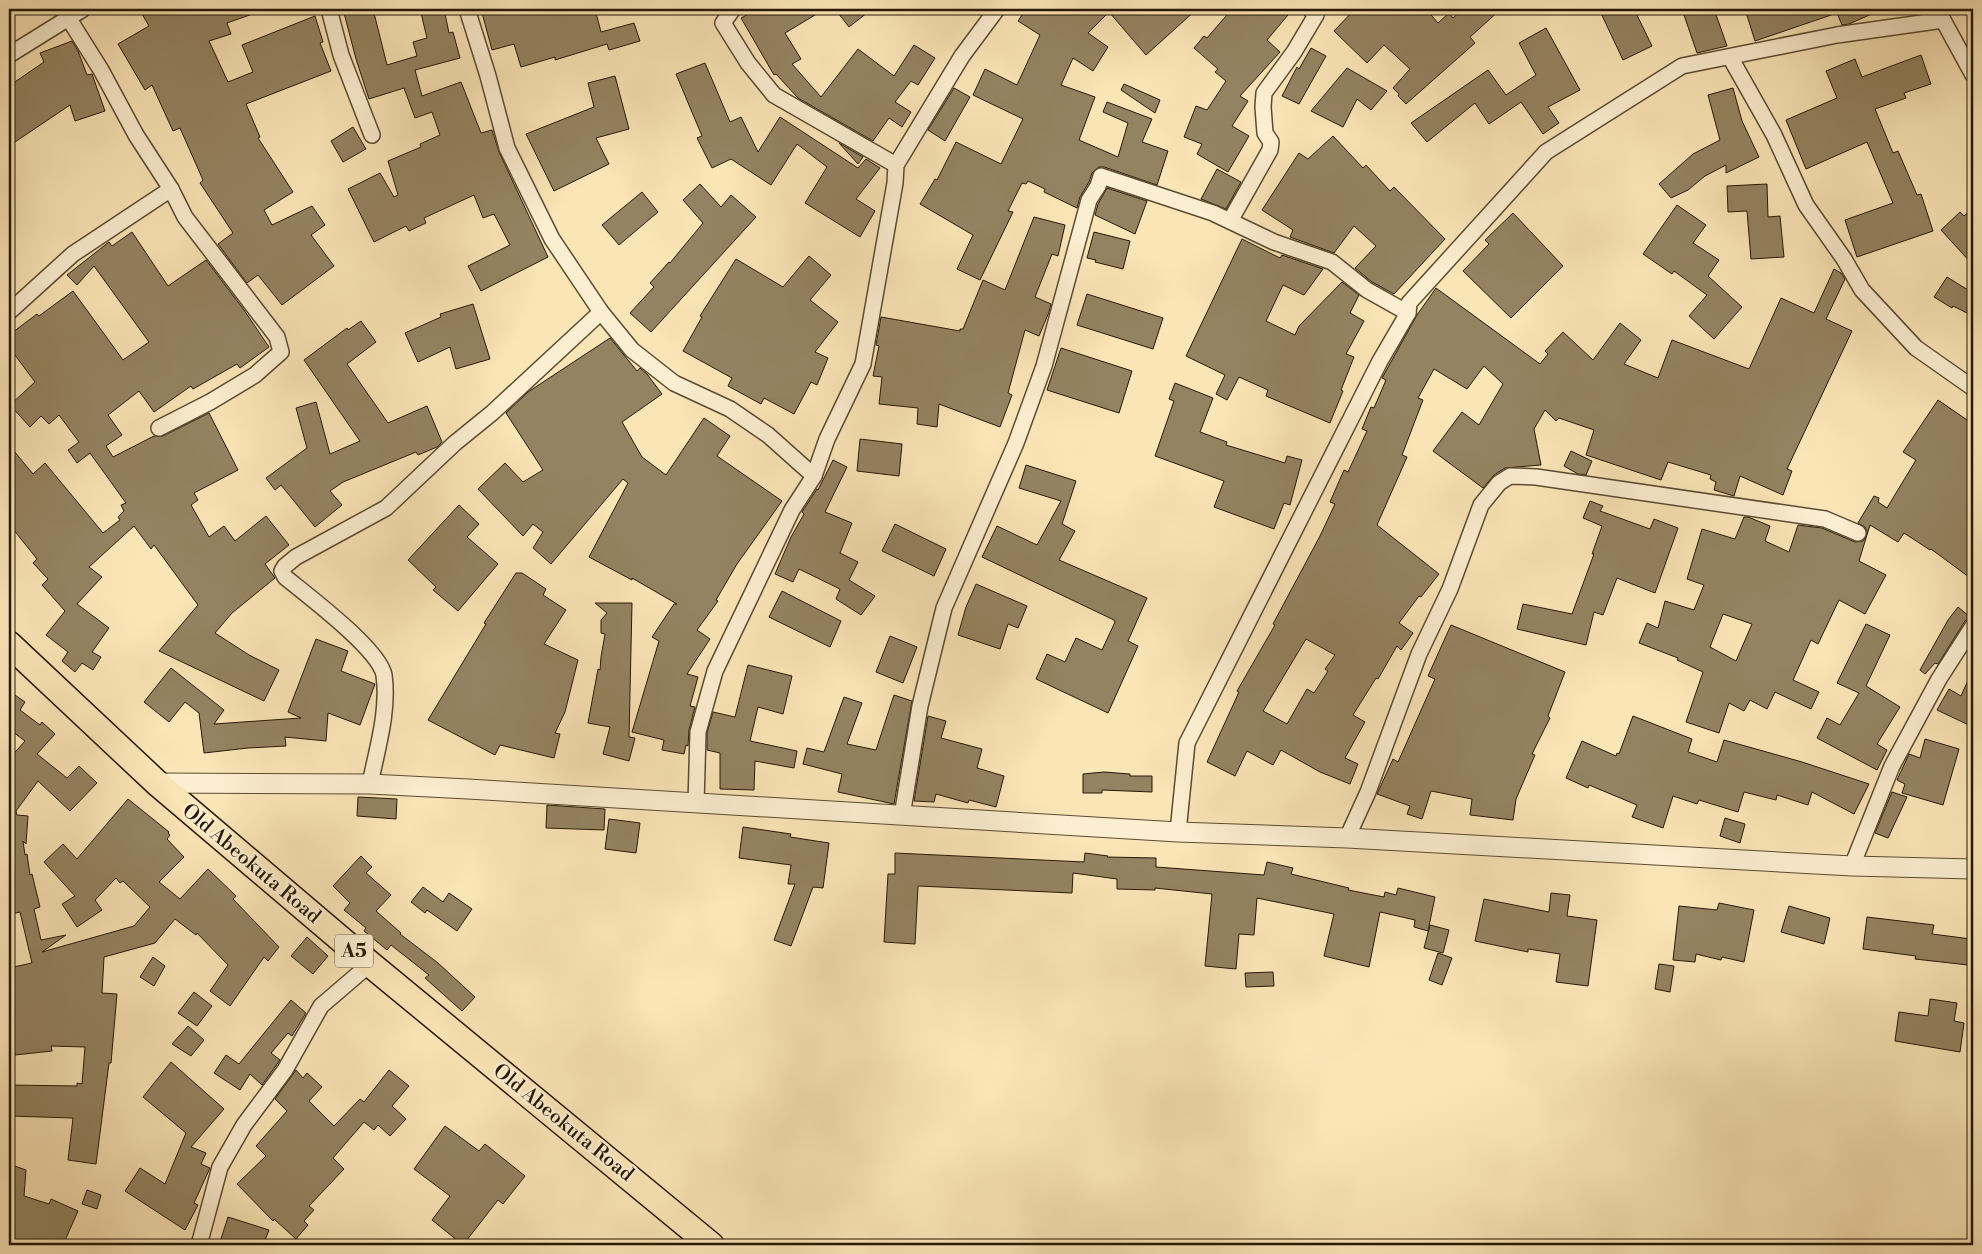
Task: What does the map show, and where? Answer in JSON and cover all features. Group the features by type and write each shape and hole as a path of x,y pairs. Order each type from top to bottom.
{"highway":[{"name":"Old Abeokuta Road","path":"9,644 157,784 370,964 712,1245"}],"street":[{"path":"9,54 83,9"},
{"path":"329,9 341,55 372,135"},
{"path":"467,9 508,148 552,239 601,312 632,350 674,383 730,409 768,435 814,476"},
{"path":"733,9 723,23 748,63 774,95 896,165"},
{"path":"696,804 698,732 715,671 792,510 814,476 827,439 863,364 895,183 896,165 962,56 997,9"},
{"path":"1230,221 1270,150 1271,142 1265,133 1264,93 1294,52 1316,15 1310,9"},
{"path":"1178,832 1187,743 1376,370 1408,313 1410,303 1546,152 1682,66 1940,14 1973,75"},
{"path":"69,19 101,70 136,135 171,190 184,217 277,337 281,352 255,375 210,402 159,428"},
{"path":"1730,57 1774,135 1806,205 1844,259 1862,290 1916,348 1973,388"},
{"path":"902,816 920,706 944,608 1016,443 1044,366 1089,200 1098,186 1101,176 1214,213 1274,242 1332,262 1367,290 1408,313"},
{"path":"9,312 73,254 171,190"},
{"path":"370,784 385,710 384,674 373,653 285,577 282,571 296,557 386,508 455,443 492,413 601,312"},
{"path":"1347,838 1368,792 1419,654 1450,590 1481,506 1499,483 1510,476 1536,477 1825,519 1858,534"},
{"path":"1852,866 1892,766 1939,679 1973,626"},
{"path":"157,784 370,784 1178,832 1347,838 1852,866 1973,870"},
{"path":"199,1245 220,1167 244,1125 285,1070 321,1006 370,964"}],"building":[{"path":"139,9 261,9 261,11 227,23 231,34 209,41 228,82 253,72 242,45 315,16 323,42 320,43 331,71 246,104 260,137 258,138 293,192 264,210 272,225 312,206 325,225 311,235 334,266 282,305 258,275 247,283 218,244 233,233 200,183 203,180 180,128 173,131 152,85 145,90 118,44 149,26"},
{"path":"343,9 373,9 387,65 417,56 413,42 427,38 420,9 444,9 449,33 453,32 460,58 415,70 422,96 461,82 481,133 492,130 499,152 548,257 481,291 468,266 510,245 494,214 483,218 474,195 424,218 426,223 409,231 406,226 374,242 348,189 380,173 394,197 398,195 388,161 421,147 420,144 440,135 432,112 415,118 404,88 369,99"},
{"path":"481,9 595,9 601,32 634,23 640,41 609,50 607,44 555,60 555,57 521,67 514,44 492,50"},
{"path":"758,9 825,9 785,33 801,59 792,64 821,97 858,49 894,76 914,45 935,58 918,85 911,81 895,102 911,112 902,127 889,118 873,141 798,98 776,74 774,75 741,18"},
{"path":"835,9 872,9 849,27"},
{"path":"1026,9 1197,9 1146,55 1109,12 1088,33 1108,47 1093,71 1073,58 1061,85 1095,97 1079,140 1118,157 1128,123 1103,112 1107,102 1152,119 1142,142 1168,151 1157,185 1099,167 1092,173 1080,197 1077,208 1044,192 1045,189 1028,181 1026,184 1022,183 1008,211 1013,212 980,280 957,269 973,235 920,204 935,179 937,180 956,142 1001,164 1023,119 973,95 985,69 1017,85 1040,35 1018,21"},
{"path":"1232,9 1293,9 1267,40 1280,52 1240,96 1248,101 1232,126 1249,136 1228,172 1197,154 1202,144 1184,137 1196,106 1207,110 1226,81 1215,72 1218,69 1194,48 1204,36 1207,38"},
{"path":"1355,9 1426,9 1438,23 1449,13 1453,18 1463,9 1501,9 1470,37 1475,43 1406,104 1393,88 1410,69 1384,45 1367,63 1334,31"},
{"path":"1599,9 1634,9 1652,46 1623,60"},
{"path":"1690,9 1714,9 1727,46 1697,53 1683,12"},
{"path":"1745,9 1883,9 1849,24 1842,25 1837,13 1755,41"},
{"path":"1546,28 1580,90 1548,107 1559,123 1543,134 1521,102 1489,124 1475,103 1427,142 1411,123 1488,70 1506,95 1536,75 1519,43"},
{"path":"72,41 87,75 92,74 105,111 75,121 70,105 9,146 9,86 44,62 40,53"},
{"path":"1311,48 1326,56 1299,104 1282,96 1297,67 1299,69"},
{"path":"1921,55 1931,84 1904,93 1906,98 1875,109 1893,153 1898,151 1917,195 1921,194 1933,231 1857,257 1845,220 1893,203 1867,142 1806,169 1786,120 1837,98 1826,71 1855,59 1862,77"},
{"path":"705,63 730,122 741,117 758,152 780,117 858,168 866,159 880,168 856,199 875,211 860,237 805,203 827,167 797,144 771,185 731,159 712,168 697,138 702,136 676,74"},
{"path":"1347,68 1387,91 1371,110 1357,99 1343,127 1311,111"},
{"path":"615,76 629,129 596,138 609,164 554,191 526,134 594,107 588,83"},
{"path":"1124,84 1160,100 1155,113 1121,90"},
{"path":"954,88 970,97 945,141 928,130"},
{"path":"1733,88 1742,121 1759,157 1726,173 1726,165 1705,176 1688,190 1671,198 1659,184 1693,154 1720,140 1708,95"},
{"path":"353,127 366,149 343,162 331,141"},
{"path":"1333,136 1363,168 1366,165 1390,191 1394,187 1445,239 1394,294 1372,282 1355,268 1376,246 1354,226 1334,253 1290,237 1293,230 1262,210 1299,153 1308,159"},
{"path":"839,143 863,157 858,164"},
{"path":"1217,169 1241,182 1226,209 1201,199"},
{"path":"700,184 721,207 731,195 756,217 651,332 630,313 654,287 650,283 670,263 703,223 683,200"},
{"path":"1767,184 1768,217 1780,216 1784,257 1751,259 1747,211 1728,212 1727,186"},
{"path":"1107,188 1147,201 1135,234 1095,215 1098,204"},
{"path":"642,192 658,212 619,245 602,225"},
{"path":"1677,205 1706,225 1693,243 1719,260 1708,276 1742,307 1714,339 1689,316 1707,295 1674,271 1672,274 1643,254"},
{"path":"1973,207 1973,265 1941,230 1960,212 1964,216"},
{"path":"1513,213 1563,266 1511,318 1463,271 1489,244 1485,240"},
{"path":"1034,217 1065,225 1058,256 1052,254 1035,297 1051,304 1049,312 1039,336 1025,330 1008,393 1012,395 1000,427 939,404 937,427 917,424 918,408 879,404 882,377 873,376 879,346 876,345 881,317 960,331 960,329 963,329 983,280 1005,290"},
{"path":"132,232 168,286 206,260 269,347 240,368 237,364 193,389 191,386 154,412 139,391 108,415 122,435 106,446 113,457 154,436 163,436 209,413 238,470 194,493 198,500 191,505 209,537 224,526 235,541 266,516 289,545 265,564 275,578 232,613 215,633 249,655 279,670 264,701 159,651 198,605 154,545 151,549 134,526 89,567 102,577 77,604 109,628 92,652 101,657 93,670 82,663 75,672 62,661 68,652 46,635 65,611 42,585 48,579 33,563 37,559 9,524 9,445 33,474 45,463 103,533 120,520 118,517 124,511 121,505 126,503 90,453 77,463 68,450 79,442 59,415 49,424 41,416 30,427 10,405 35,382 9,347 9,335 73,291 123,360 149,342 94,266 77,285 67,275 109,242 112,246"},
{"path":"1094,232 1130,241 1123,269 1087,258"},
{"path":"1242,239 1280,258 1282,255 1323,269 1304,295 1283,285 1266,321 1295,335 1299,326 1342,282 1359,295 1350,313 1364,321 1346,354 1354,357 1330,423 1266,396 1268,390 1239,377 1227,400 1216,394 1225,375 1186,356"},
{"path":"809,256 831,275 810,300 838,322 815,352 828,358 817,385 811,382 794,414 764,398 761,404 728,386 732,378 683,351 702,317 700,316 736,259 783,287"},
{"path":"1834,269 1841,273 1845,279 1826,319 1852,331 1787,469 1792,471 1783,495 1740,476 1734,496 1714,490 1716,482 1710,479 1711,475 1668,462 1661,480 1586,455 1594,430 1559,418 1556,421 1545,410 1534,429 1541,465 1505,468 1494,475 1483,488 1433,451 1462,412 1479,425 1503,384 1484,366 1467,389 1434,369 1418,398 1423,400 1402,455 1407,457 1377,525 1439,574 1421,597 1419,596 1399,623 1413,633 1401,650 1397,646 1378,679 1376,678 1353,715 1365,722 1345,758 1358,764 1350,784 1320,772 1281,750 1273,765 1247,751 1235,776 1207,762 1239,692 1237,691 1275,625 1273,624 1335,504 1330,502 1344,470 1348,472 1367,431 1362,429 1371,407 1374,408 1386,380 1382,378 1417,315 1436,288 1540,364 1548,354 1545,351 1563,332 1593,360 1620,323 1641,340 1624,364 1658,378 1672,340 1749,369 1781,298 1814,313","holes":["1306,639 1335,655 1325,669 1328,671 1314,693 1307,689 1287,724 1263,711"]},
{"path":"1947,277 1973,293 1973,316 1953,306 1952,308 1934,297"},
{"path":"1087,294 1163,318 1153,349 1077,325"},
{"path":"473,304 490,359 456,369 450,347 418,362 405,333 441,317 440,314"},
{"path":"361,321 376,342 347,364 388,423 427,406 442,442 437,447 418,455 416,452 343,482 330,491 342,505 315,527 281,485 275,490 266,478 307,448 296,408 316,402 330,454 360,441 304,360 347,328 348,330"},
{"path":"610,338 637,371 640,368 647,374 662,394 622,422 642,457 666,475 704,418 730,436 717,456 782,501 737,564 716,600 718,601 697,630 710,639 687,674 698,677 690,706 695,707 689,730 688,746 686,745 684,754 662,750 664,740 632,732 659,641 652,637 674,604 677,604 632,578 632,580 589,557 628,483 623,479 551,564 533,548 543,532 533,524 523,536 478,489 505,463 523,482 543,470 506,413 528,392"},
{"path":"1061,348 1132,371 1119,413 1047,390"},
{"path":"1175,383 1213,398 1200,432 1227,442 1226,445 1285,463 1287,456 1302,460 1290,505 1284,503 1274,529 1214,507 1224,481 1155,456 1174,401 1169,399"},
{"path":"1938,400 1973,424 1973,580 1931,549 1904,533 1898,542 1870,525 1859,561 1886,575 1865,614 1839,600 1818,644 1811,640 1793,680 1819,692 1811,709 1775,692 1767,709 1750,700 1744,711 1729,703 1719,733 1686,722 1703,672 1677,660 1678,658 1639,643 1647,623 1658,628 1665,601 1694,610 1704,585 1687,579 1702,529 1735,539 1744,517 1748,517 1770,526 1765,541 1789,552 1798,525 1822,528 1855,542 1863,541 1867,531 1865,527 1858,523 1874,496 1879,498 1878,502 1887,508 1916,460 1903,452","holes":["1723,614 1752,624 1736,661 1710,647"]},
{"path":"860,439 902,444 899,476 857,471"},
{"path":"1571,451 1592,461 1586,475 1578,474 1564,466"},
{"path":"833,460 847,467 825,512 852,523 840,553 858,562 849,580 875,596 861,615 836,599 840,589 799,569 793,582 775,574 791,537 804,514 802,512 818,490"},
{"path":"1026,465 1076,481 1062,524 1075,531 1059,560 1147,598 1128,641 1138,646 1108,713 1036,679 1047,654 1065,662 1076,638 1102,650 1115,622 1114,620 982,557 997,526 1037,545 1061,501 1019,488"},
{"path":"1590,501 1603,506 1600,511 1650,529 1654,519 1678,528 1655,593 1617,578 1603,615 1594,612 1586,645 1517,629 1523,604 1572,614 1602,526 1583,518"},
{"path":"459,505 479,524 467,537 498,564 458,611 433,590 436,587 408,560"},
{"path":"895,524 946,549 934,576 882,551"},
{"path":"516,573 522,573 546,589 543,595 566,610 544,644 578,660 565,712 555,733 560,734 554,758 500,745 495,755 428,720 486,624 484,623"},
{"path":"976,584 1027,606 1018,628 1008,624 1000,649 958,635 966,607"},
{"path":"782,591 841,621 830,647 769,617"},
{"path":"595,603 632,603 629,737 635,738 629,761 603,754 610,727 588,723 598,669 600,670 605,634 601,633 601,620 607,613"},
{"path":"1958,607 1970,617 1965,621 1938,664 1935,663 1925,674 1920,670 1948,620"},
{"path":"1866,624 1890,635 1866,686 1900,707 1877,744 1887,750 1877,770 1817,738 1827,718 1840,725 1859,693 1837,683"},
{"path":"1451,625 1565,672 1548,716 1550,718 1532,754 1535,755 1516,799 1513,820 1470,815 1472,799 1431,791 1422,819 1407,814 1410,806 1377,794 1393,759 1398,762 1435,679 1428,676"},
{"path":"890,636 917,647 903,683 876,672"},
{"path":"316,639 348,651 341,671 375,684 360,725 328,713 326,741 285,737 286,746 204,753 199,713 185,702 169,722 144,702 171,668 224,710 214,724 301,718 288,712"},
{"path":"748,665 792,676 783,714 758,707 750,741 797,751 794,768 755,761 754,790 720,789 720,753 707,750 707,733 713,712 735,717"},
{"path":"1973,669 1973,727 1937,710 1949,689 1961,696"},
{"path":"9,691 25,702 20,710 40,725 42,722 55,734 37,754 67,778 79,766 97,783 70,811 38,781 16,811 17,815 28,816 26,844 23,841 30,875 32,874 40,907 34,909 41,940 66,935 42,952 134,926 150,907 123,881 120,883 116,878 95,900 102,910 77,927 62,904 75,896 44,862 63,844 77,859 128,799 169,832 170,835 167,839 184,857 159,882 180,899 208,869 236,896 233,899 279,947 268,961 264,957 230,1006 210,991 228,965 197,933 196,935 175,919 155,943 104,957 102,993 117,994 111,1063 109,1063 96,1164 68,1160 73,1118 9,1116 9,1085 77,1086 77,1083 82,1084 85,1047 51,1046 52,1051 15,1055 9,991 9,968 32,963 20,912 12,914 9,901 9,759 25,741 9,729"},
{"path":"894,695 912,701 894,804 838,792 842,774 803,764 807,748 824,752 844,697 862,703 847,744 876,750"},
{"path":"928,716 946,721 941,738 982,749 977,768 1004,776 996,807 969,800 968,803 936,794 934,802 914,801"},
{"path":"1633,716 1692,739 1688,752 1717,762 1724,740 1802,762 1869,784 1854,814 1812,792 1808,805 1777,795 1776,800 1744,792 1738,812 1699,800 1697,804 1673,796 1663,828 1632,817 1637,805 1589,785 1588,788 1566,778 1582,741 1616,756 1617,753 1619,754"},
{"path":"1925,739 1959,749 1943,805 1902,793 1905,784 1897,780 1909,754 1920,758"},
{"path":"1104,772 1130,774 1130,776 1152,776 1152,792 1102,790 1102,793 1083,793 1083,774"},
{"path":"1892,792 1907,797 1888,838 1875,833"},
{"path":"358,797 397,799 396,819 357,816"},
{"path":"547,805 605,809 604,830 546,828"},
{"path":"1725,818 1745,824 1740,843 1720,836"},
{"path":"609,819 640,823 636,853 605,849"},
{"path":"743,827 791,834 790,837 829,843 823,888 813,887 791,946 774,940 795,884 788,884 791,865 739,858"},
{"path":"895,853 1084,862 1085,853 1107,857 1156,858 1156,867 1264,875 1267,862 1293,868 1291,874 1349,888 1348,890 1384,897 1385,892 1396,895 1398,888 1435,897 1428,931 1414,927 1415,920 1380,912 1369,967 1324,956 1334,914 1257,898 1254,935 1239,934 1236,969 1205,966 1212,894 1155,888 1155,890 1117,889 1117,879 1073,873 1072,893 918,886 915,944 884,942 888,874 895,874"},
{"path":"361,856 372,867 366,873 391,895 376,911 400,934 438,963 475,997 462,1011 425,978 429,975 391,945 387,950 364,931 366,928 344,910 350,903 333,886"},
{"path":"423,887 443,902 449,893 472,909 457,931 427,910 425,913 411,902"},
{"path":"1551,893 1570,895 1567,916 1597,920 1588,986 1556,982 1560,954 1528,949 1528,952 1475,941 1484,899 1549,912"},
{"path":"1719,903 1754,910 1744,962 1722,957 1721,960 1696,954 1695,962 1673,960 1679,906 1717,910"},
{"path":"1789,906 1830,918 1824,944 1781,932"},
{"path":"1867,917 1934,925 1932,934 1971,939 1968,965 1915,959 1916,956 1863,949"},
{"path":"1430,925 1449,930 1443,953 1424,948"},
{"path":"307,937 328,956 313,974 291,956"},
{"path":"1438,953 1452,958 1442,985 1429,980"},
{"path":"153,957 165,966 154,986 140,977"},
{"path":"1659,964 1674,966 1670,992 1655,989"},
{"path":"1273,972 1274,986 1246,987 1245,973"},
{"path":"194,992 212,1006 197,1026 178,1013"},
{"path":"1930,999 1957,1003 1954,1021 1964,1023 1960,1052 1895,1041 1899,1012 1928,1016"},
{"path":"291,1000 306,1013 292,1036 288,1033 271,1053 280,1060 262,1085 250,1074 240,1090 214,1073 226,1055 239,1064"},
{"path":"188,1026 204,1040 191,1056 172,1044"},
{"path":"171,1062 224,1109 191,1147 206,1153 201,1164 210,1168 194,1203 198,1205 185,1230 125,1191 140,1168 165,1184 186,1133 143,1097"},
{"path":"296,1070 303,1078 307,1073 322,1087 309,1101 334,1126 360,1099 364,1102 389,1070 409,1086 392,1106 406,1119 390,1136 378,1125 374,1130 364,1122 333,1158 344,1169 309,1206 314,1210 304,1221 308,1225 296,1239 274,1219 273,1221 237,1184 266,1156 256,1146 287,1111 275,1099"},
{"path":"445,1126 479,1151 485,1144 525,1176 503,1204 498,1200 463,1245 432,1220 450,1196 414,1169"},
{"path":"9,1164 26,1170 24,1196 49,1204 51,1199 78,1211 63,1245 9,1245"},
{"path":"87,1190 101,1195 97,1209 82,1204"},
{"path":"228,1217 269,1230 263,1245 219,1245"}]}
